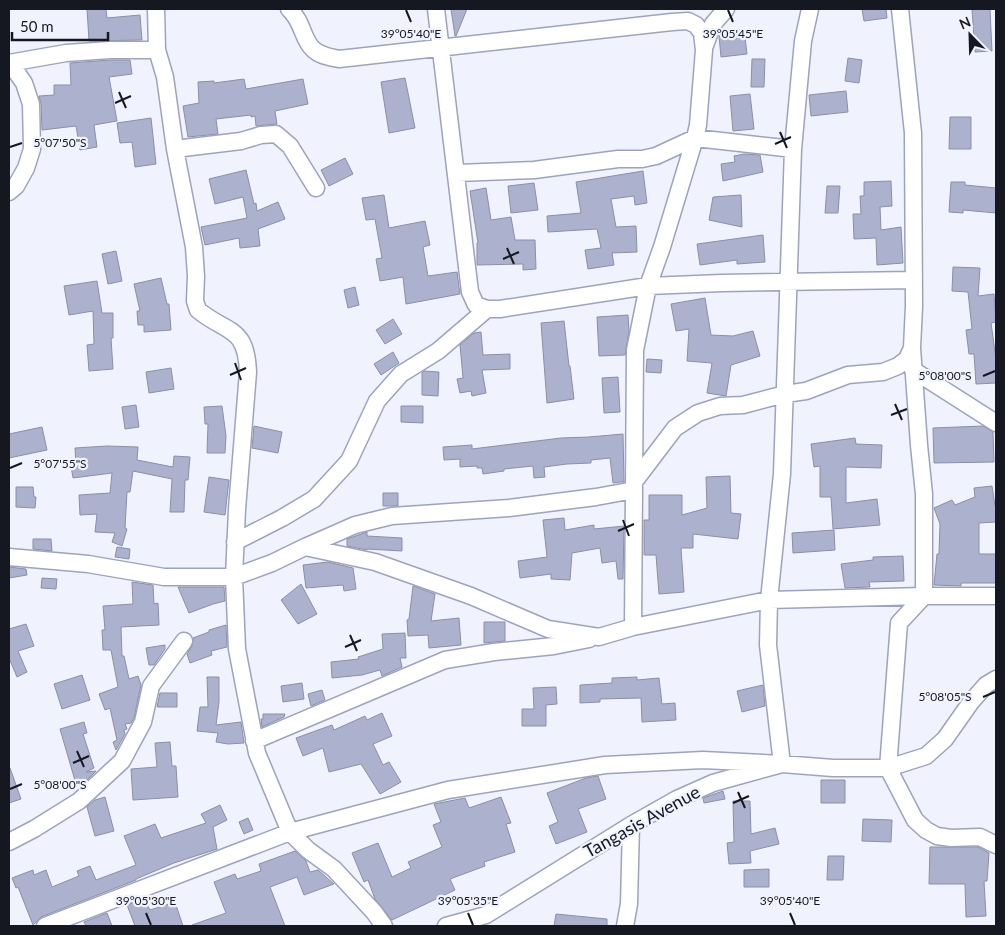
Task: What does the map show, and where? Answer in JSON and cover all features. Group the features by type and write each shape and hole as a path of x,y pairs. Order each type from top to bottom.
{"street":[{"path":"156,9 157,50 165,77 175,150 194,247 195,301 198,310 239,337 247,354 248,372 234,577 237,648 254,741 257,753 290,832 308,850 334,869 374,912 384,926"},
{"path":"289,9 299,19 312,49 339,59 578,32 688,22 696,25 702,33 704,50 698,126 662,247 648,286 636,350 633,627"},
{"path":"436,9 470,292 476,305 487,309 500,309 648,286 790,281 913,280"},
{"path":"704,50 713,24 726,9"},
{"path":"45,926 290,832 448,790 604,764 703,760 782,764 768,645 769,600 782,474 793,149 803,41 810,9"},
{"path":"900,9 913,133 914,306 912,348 924,494 924,596 899,623 888,768 915,820 926,830 938,836 951,838 980,837 996,845"},
{"path":"9,192 16,186 26,168 32,149 31,104 24,83 10,63 66,53 157,50"},
{"path":"175,150 276,134 290,146 316,188"},
{"path":"457,174 534,170 618,159 642,159 656,156 695,138 793,149"},
{"path":"236,542 314,499 349,461 377,401 389,387 401,374 438,351 487,309"},
{"path":"9,557 88,564 164,577 234,577 272,563 305,546 355,525 392,516 509,508 596,498 634,486 675,428 698,413 720,406 743,405 785,394 806,391 848,375 883,372 898,366 907,359 912,348"},
{"path":"913,370 996,423"},
{"path":"305,546 374,562 471,596 548,629 599,637"},
{"path":"254,741 445,660 494,652 554,646 599,637 633,627 769,600 996,596"},
{"path":"881,598 899,623"},
{"path":"9,842 79,801 122,761 143,722 151,686 184,641"},
{"name":"Tangasis Avenue","path":"446,926 486,915 676,799 713,783 782,764 832,768 888,768 926,756 945,739 971,702 986,685 996,679"},
{"path":"625,926 629,904 631,826"}],"building":[{"path":"87,9 106,9 107,18 140,15 142,40 89,41"},
{"path":"451,9 467,9 456,36 455,36"},
{"path":"862,9 886,9 887,18 864,21"},
{"path":"972,9 990,9 992,51 975,52"},
{"path":"744,29 747,54 721,57 719,36 721,32"},
{"path":"848,58 862,60 859,83 845,81"},
{"path":"752,59 765,59 764,87 751,87"},
{"path":"130,60 132,74 109,77 117,121 94,125 97,147 80,150 76,126 42,130 39,96 54,95 54,85 71,85 70,63"},
{"path":"405,78 415,128 389,133 381,82"},
{"path":"244,79 246,89 303,79 308,104 275,111 277,124 256,126 255,116 251,117 251,115 216,119 218,134 188,137 183,106 199,103 198,82 214,81 214,83"},
{"path":"846,91 848,112 811,116 809,95"},
{"path":"750,94 754,129 733,131 730,96"},
{"path":"950,117 971,117 971,149 949,149"},
{"path":"151,118 156,164 135,167 132,142 120,143 117,123"},
{"path":"744,154 760,155 763,172 723,181 721,164 735,162 734,156"},
{"path":"345,158 353,174 329,186 321,170"},
{"path":"246,170 257,211 278,202 285,219 258,229 260,246 240,248 239,238 205,245 201,227 247,218 243,197 215,204 209,179"},
{"path":"643,171 647,203 635,205 634,196 611,199 616,227 636,226 637,252 612,253 614,265 588,269 585,250 601,248 597,229 548,232 547,216 581,213 576,182"},
{"path":"891,181 892,206 880,207 881,230 901,227 903,263 877,265 876,238 854,239 853,214 861,214 860,196 864,196 864,182"},
{"path":"951,182 965,182 965,185 996,188 996,213 963,210 963,213 949,212"},
{"path":"534,183 538,210 511,213 508,186"},
{"path":"827,186 840,186 838,213 825,213"},
{"path":"486,188 491,220 511,217 515,240 535,240 536,269 523,270 523,264 477,265 478,243 470,191"},
{"path":"384,195 389,228 425,221 430,245 423,247 428,276 457,272 460,294 406,304 403,277 380,281 376,259 382,258 375,219 366,220 362,198"},
{"path":"741,195 742,227 709,220 713,197"},
{"path":"763,235 765,262 737,264 737,260 700,265 697,244"},
{"path":"116,251 122,281 108,284 102,254"},
{"path":"953,267 980,268 978,296 994,294 996,322 991,323 996,359 996,383 976,384 974,354 969,354 966,330 972,329 968,292 952,291"},
{"path":"161,278 167,304 169,304 171,330 144,332 144,325 138,325 137,311 140,311 134,284"},
{"path":"97,281 102,313 113,313 113,338 111,338 113,369 89,371 87,345 94,344 93,311 69,315 64,286"},
{"path":"355,287 359,305 348,308 344,290"},
{"path":"705,298 711,335 733,336 753,331 760,356 731,365 726,396 707,393 712,363 687,361 689,329 676,331 671,304"},
{"path":"628,315 629,331 625,355 599,356 597,317"},
{"path":"393,319 402,334 385,344 376,330"},
{"path":"564,321 574,399 547,403 541,323"},
{"path":"481,332 483,355 510,354 510,369 482,370 486,393 472,396 471,391 460,393 457,379 463,378 460,345 474,333"},
{"path":"393,352 399,363 381,375 374,364"},
{"path":"647,359 662,360 661,373 646,372"},
{"path":"171,368 174,389 149,393 146,372"},
{"path":"424,371 439,372 438,396 422,395 422,373"},
{"path":"618,377 620,412 604,413 602,378"},
{"path":"136,405 139,427 125,429 122,407"},
{"path":"222,406 226,436 225,453 207,453 208,424 205,424 204,407"},
{"path":"401,406 423,406 423,423 401,422"},
{"path":"254,426 282,432 278,453 252,448"},
{"path":"983,426 993,432 994,462 934,463 933,428"},
{"path":"42,427 47,450 9,458 9,434"},
{"path":"623,434 624,482 613,483 610,458 591,460 591,463 544,467 545,477 534,478 533,466 504,469 504,471 483,474 482,468 477,468 477,466 460,467 460,459 444,460 443,447 472,445 472,449 561,438"},
{"path":"855,438 856,444 882,445 881,468 846,467 846,503 877,499 880,525 833,529 831,497 820,497 820,466 814,467 811,444"},
{"path":"138,447 137,460 173,467 174,456 190,457 188,480 185,480 184,512 170,512 172,479 133,471 130,492 127,492 125,528 127,529 122,546 112,542 115,533 95,532 97,514 80,515 79,495 110,493 112,473 73,478 71,466 76,466 75,448"},
{"path":"730,476 731,513 741,514 738,539 693,534 693,548 681,548 684,592 659,594 656,555 644,555 644,520 649,520 649,495 682,495 682,515 707,508 706,477"},
{"path":"209,477 229,480 225,515 204,512"},
{"path":"992,486 996,506 996,522 979,523 979,554 996,554 996,583 961,583 961,586 934,585 937,554 939,554 940,524 934,508 952,500 955,505 975,497 974,488"},
{"path":"16,487 33,487 34,497 36,497 35,508 16,507"},
{"path":"383,493 398,493 398,506 383,506"},
{"path":"564,518 565,530 594,525 594,529 624,526 623,579 618,579 616,561 602,563 600,548 572,553 570,580 551,579 551,574 520,578 518,561 547,557 543,520"},
{"path":"834,530 835,550 793,553 792,533"},
{"path":"367,532 367,536 402,538 402,551 367,550 347,546 347,539"},
{"path":"33,539 51,539 52,551 33,549"},
{"path":"117,547 130,549 129,559 115,557"},
{"path":"903,556 904,581 869,582 870,587 845,588 841,564 873,560 873,557"},
{"path":"328,562 353,568 356,589 344,591 343,585 306,588 303,565"},
{"path":"9,567 26,569 27,575 9,578"},
{"path":"42,578 57,579 56,589 41,588"},
{"path":"132,582 153,585 154,604 158,603 159,625 121,627 122,656 124,656 129,679 138,676 141,685 134,718 131,723 125,724 127,729 124,730 125,734 116,750 113,742 117,740 110,708 105,710 99,694 118,687 111,650 103,650 102,630 105,630 103,606 133,604"},
{"path":"301,584 317,614 298,624 281,600"},
{"path":"413,586 435,594 431,621 459,618 461,645 429,648 428,635 408,636 407,620 409,619"},
{"path":"178,587 224,587 225,601 189,613"},
{"path":"484,622 505,622 505,641 484,643"},
{"path":"26,624 34,646 18,651 27,672 17,677 9,658 9,629"},
{"path":"226,625 227,647 211,651 212,655 190,663 187,654 192,646 193,638 209,632 209,630"},
{"path":"405,633 406,658 400,658 402,667 382,676 380,670 362,675 332,678 331,662 359,659 358,657 383,649 382,634"},
{"path":"165,645 165,649 154,665 149,665 146,648"},
{"path":"82,675 90,700 62,709 54,684"},
{"path":"207,677 219,677 219,702 216,725 241,722 244,743 228,744 216,742 218,733 197,731 200,707 208,707"},
{"path":"637,677 637,680 659,678 662,704 675,703 676,720 642,722 641,698 600,699 600,702 580,703 580,685 612,683 612,678"},
{"path":"302,683 304,699 283,702 281,686"},
{"path":"763,685 765,706 742,712 737,691"},
{"path":"556,687 557,704 546,705 546,726 522,726 522,709 534,709 533,688"},
{"path":"322,690 325,700 311,706 308,694"},
{"path":"160,693 177,693 177,707 157,707"},
{"path":"382,713 392,736 373,744 383,765 389,762 401,782 380,794 361,764 329,772 323,748 303,756 296,738 332,725 334,730 365,716 367,720"},
{"path":"263,714 285,714 284,717 262,727 261,719 263,719"},
{"path":"84,722 87,733 83,734 94,768 86,772 96,771 86,781 76,784 60,729"},
{"path":"170,742 172,766 176,766 178,797 133,800 131,769 157,767 155,743"},
{"path":"9,768 21,799 9,803"},
{"path":"598,776 606,799 578,809 587,832 556,844 549,826 558,822 547,793 586,778"},
{"path":"821,780 845,780 845,803 821,803"},
{"path":"723,791 725,799 704,803 703,798"},
{"path":"105,797 114,831 95,836 87,807 95,800"},
{"path":"501,797 511,823 506,824 515,852 484,862 485,866 450,879 455,890 392,920 375,899 368,880 364,882 352,853 378,843 392,877 411,868 408,862 442,847 433,825 441,822 434,804 465,798 469,808"},
{"path":"733,801 750,801 751,834 775,828 779,844 750,851 751,863 729,864 727,843 734,842"},
{"path":"220,805 227,820 213,827 217,849 174,863 41,917 33,925 18,887 16,888 12,878 33,870 34,875 46,870 52,887 79,876 77,871 90,866 96,880 136,865 124,836 155,824 161,838 206,823 201,814"},
{"path":"248,818 253,830 244,834 239,822"},
{"path":"863,819 892,820 891,842 862,841"},
{"path":"930,847 978,847 989,853 987,881 984,881 986,916 966,917 965,884 929,884"},
{"path":"295,851 306,861 310,872 318,870 334,884 304,895 297,877 270,887 285,926 192,926 226,913 214,882 235,874 237,879 261,871 259,864"},
{"path":"828,856 844,856 843,880 827,880"},
{"path":"769,869 769,887 744,887 744,870"},
{"path":"144,899 150,910 175,902 183,926 135,926 127,905"},
{"path":"107,913 112,926 86,926 84,922"},
{"path":"556,914 607,919 607,926 554,926"}]}
